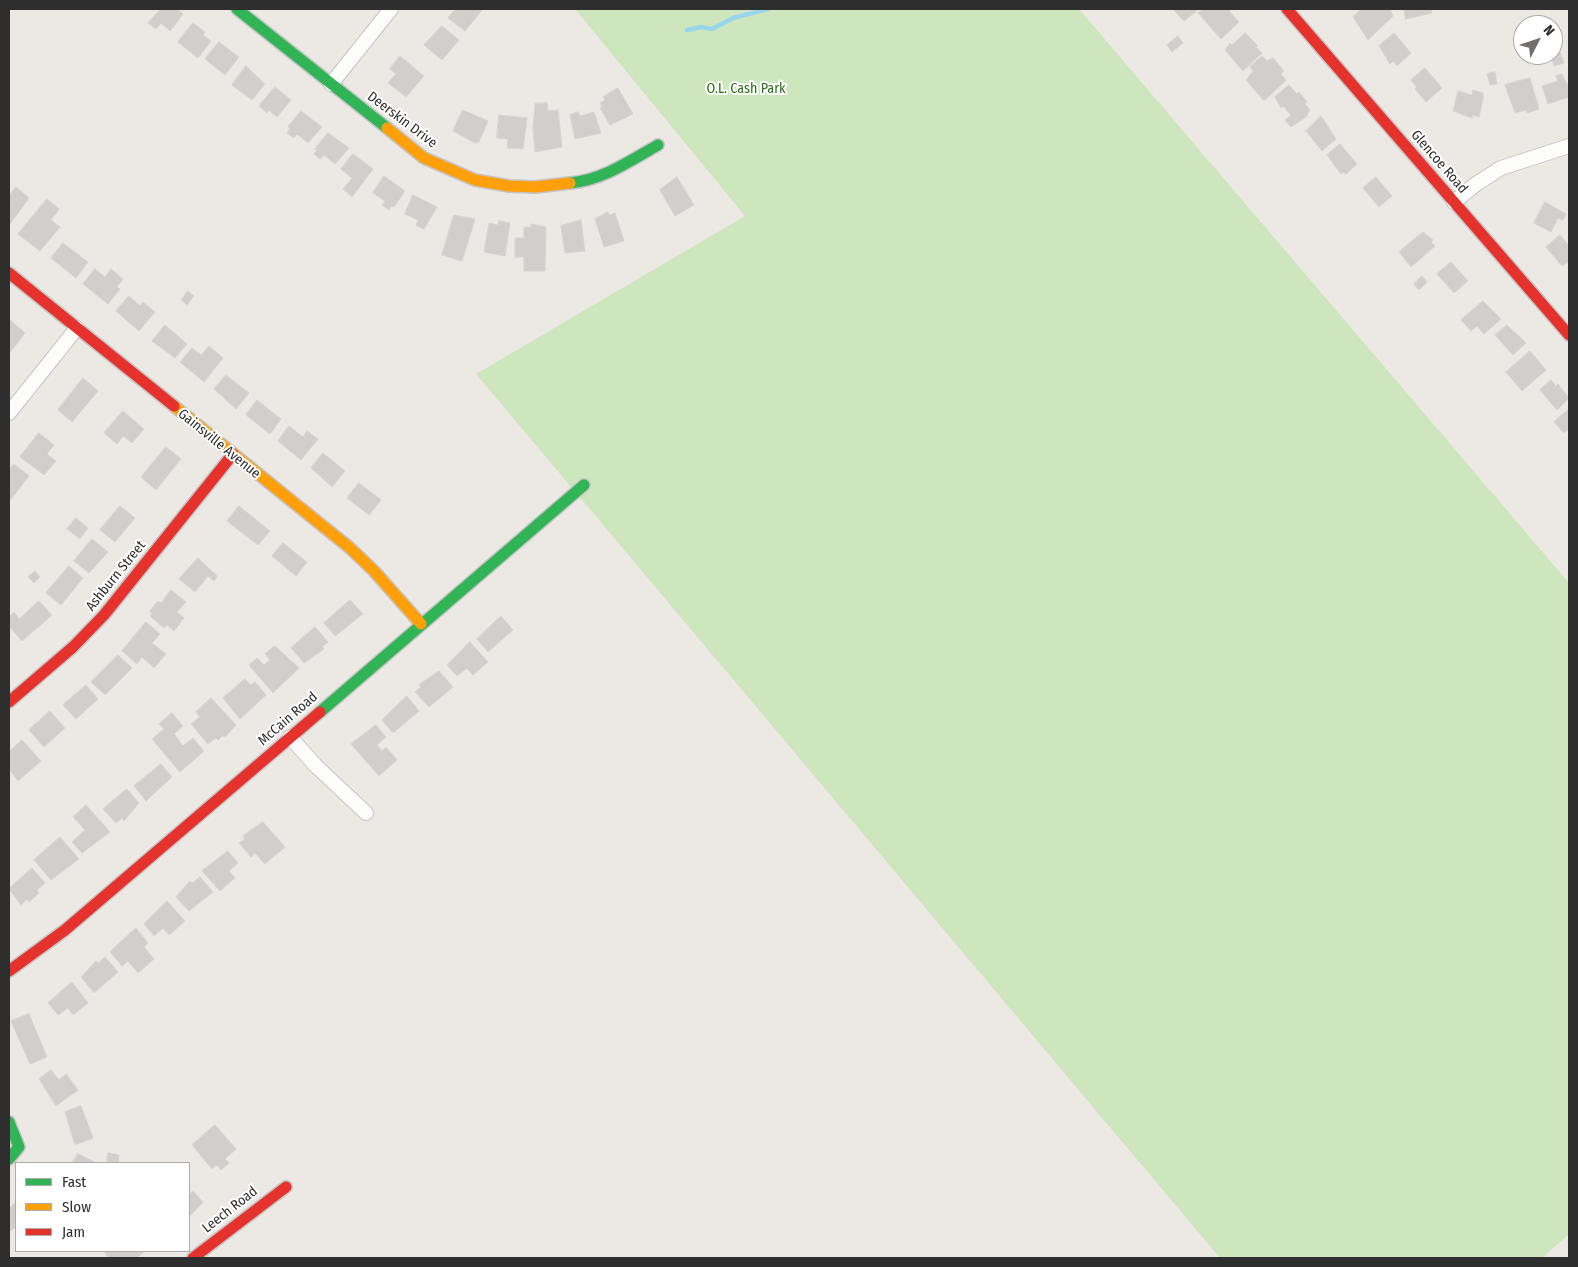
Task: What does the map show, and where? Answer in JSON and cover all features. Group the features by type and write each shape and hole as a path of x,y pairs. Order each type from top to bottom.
{"street":[{"name":"Deerskin Drive","path":"237,9 424,158 451,171 491,184 536,187 581,182 615,170 658,145"},
{"path":"331,84 391,9"},
{"name":"Glencoe Road","path":"1290,10 1569,335"},
{"path":"1454,202 1476,184 1501,168 1569,146"},
{"name":"Gainsville Avenue","path":"9,273 362,558 421,624"},
{"path":"9,413 77,328"},
{"name":"Ashburn Street","path":"9,702 73,647 104,615 232,454"},
{"name":"McCain Road","path":"9,970 55,938 584,485"},
{"path":"290,737 308,758 366,813"},
{"path":"9,1122 19,1147 9,1159"},
{"name":"Leech Road","path":"194,1258 286,1187"}],"green space":[{"name":"O.L. Cash Park","path":"575,9 1079,9 1569,583 1569,1234 1542,1258 1220,1258 476,374 745,216"}],"building":[{"path":"161,9 177,9 183,14 170,31 161,23 156,29 148,23"},
{"path":"456,9 483,9 465,31 448,18"},
{"path":"1173,9 1199,9 1184,21"},
{"path":"1204,9 1231,9 1229,11 1239,22 1221,39 1198,13"},
{"path":"1362,9 1390,9 1393,16 1368,40 1353,17"},
{"path":"1404,9 1431,9 1432,13 1406,19"},
{"path":"193,23 205,32 203,35 211,41 198,58 178,42"},
{"path":"442,26 459,40 442,60 424,45"},
{"path":"1245,33 1262,53 1243,71 1225,50 1230,43 1232,45"},
{"path":"1394,33 1411,53 1397,66 1393,61 1390,64 1379,46"},
{"path":"1178,36 1183,43 1172,52 1167,45"},
{"path":"219,42 239,57 225,75 205,59"},
{"path":"400,56 424,76 406,97 388,83 396,74 390,69"},
{"path":"1262,56 1267,61 1273,58 1284,71 1281,74 1286,80 1264,101 1246,80 1253,71 1250,67"},
{"path":"246,66 265,84 252,100 232,85"},
{"path":"1425,68 1442,88 1426,102 1415,89 1417,87 1411,80"},
{"path":"1495,72 1497,84 1490,85 1487,74"},
{"path":"1562,74 1569,88 1569,97 1548,104 1542,86 1558,81 1556,76"},
{"path":"1530,78 1539,109 1527,113 1526,110 1515,113 1505,85"},
{"path":"1289,85 1297,94 1299,92 1307,102 1305,104 1310,110 1306,117 1291,127 1285,120 1291,115 1283,106 1281,108 1275,97"},
{"path":"275,87 291,100 277,117 269,110 267,113 259,106"},
{"path":"618,88 633,114 610,125 600,108 602,107 600,103 605,100 603,97"},
{"path":"1473,90 1483,93 1479,117 1473,115 1472,118 1453,111 1458,91 1472,95"},
{"path":"547,103 548,111 558,110 562,147 535,152 533,127 535,104"},
{"path":"463,110 488,121 479,142 475,143 453,131"},
{"path":"301,111 322,127 308,143 297,134 294,138 287,133 290,128 288,127"},
{"path":"578,112 580,116 594,112 601,133 575,139 570,115"},
{"path":"499,115 527,118 523,149 507,148 508,139 497,138"},
{"path":"1321,116 1336,139 1322,151 1306,131"},
{"path":"328,133 349,148 335,164 324,155 320,159 314,154 317,150 315,149"},
{"path":"1340,144 1357,164 1346,174 1343,172 1341,174 1327,155"},
{"path":"353,154 373,169 352,197 343,189 352,178 341,169"},
{"path":"384,176 405,191 394,207 391,206 389,210 382,205 385,201 373,193"},
{"path":"677,177 694,205 675,216 660,190"},
{"path":"1376,177 1392,196 1379,207 1363,188"},
{"path":"16,187 29,198 10,224 9,196"},
{"path":"413,195 437,207 424,229 416,225 418,220 405,214"},
{"path":"47,199 59,209 51,220 60,227 40,251 18,234"},
{"path":"1545,202 1566,214 1563,220 1558,218 1551,232 1534,223"},
{"path":"608,212 609,215 615,213 624,241 604,247 595,219"},
{"path":"454,215 475,219 462,261 442,255"},
{"path":"581,220 585,251 565,253 561,226"},
{"path":"499,221 510,223 505,256 484,252 489,223 498,225"},
{"path":"531,224 546,227 545,271 524,271 524,257 515,257 515,238 524,238 524,227 531,227"},
{"path":"1423,232 1433,240 1431,242 1435,246 1411,267 1399,252"},
{"path":"1560,235 1569,246 1569,261 1562,266 1546,247"},
{"path":"63,243 88,262 76,278 51,258"},
{"path":"1451,262 1468,281 1454,293 1437,274"},
{"path":"95,269 105,277 111,269 123,279 117,287 120,289 108,304 83,284"},
{"path":"1422,276 1427,282 1419,290 1414,284"},
{"path":"188,291 194,296 187,305 181,300"},
{"path":"129,296 140,306 143,302 155,312 139,331 116,311"},
{"path":"1483,301 1501,319 1484,334 1477,326 1471,331 1461,320"},
{"path":"10,320 25,333 9,354 9,322"},
{"path":"165,325 187,344 175,358 152,341"},
{"path":"1507,325 1526,343 1513,355 1495,335"},
{"path":"209,346 223,358 204,382 180,362 192,348 201,355"},
{"path":"1530,351 1546,370 1522,391 1506,372"},
{"path":"226,375 249,393 236,409 214,389"},
{"path":"83,378 98,391 72,422 58,410"},
{"path":"1551,380 1556,386 1558,384 1569,398 1557,410 1540,390"},
{"path":"257,400 281,419 270,434 246,415"},
{"path":"1569,409 1569,429 1564,433 1554,422"},
{"path":"123,411 144,429 132,443 123,436 117,444 104,433"},
{"path":"289,426 303,437 307,431 318,439 301,460 278,441"},
{"path":"39,433 54,445 47,454 56,461 44,475 20,457"},
{"path":"166,447 181,459 156,490 141,477"},
{"path":"323,453 345,471 332,487 311,468"},
{"path":"14,464 29,476 11,499 9,497 9,470"},
{"path":"359,483 381,500 369,515 347,498"},
{"path":"120,506 135,518 115,542 100,530"},
{"path":"239,506 270,531 258,545 227,521"},
{"path":"76,518 88,528 80,539 67,529"},
{"path":"92,539 108,552 89,573 74,561"},
{"path":"283,543 307,562 296,576 272,556"},
{"path":"198,558 217,576 214,581 208,576 195,592 179,579"},
{"path":"69,566 83,578 61,605 46,593"},
{"path":"35,571 40,577 34,583 28,577"},
{"path":"171,590 186,602 177,612 184,618 174,631 167,625 164,628 150,616 152,614 150,611 158,601 161,603"},
{"path":"350,600 363,614 335,636 324,623"},
{"path":"39,601 52,615 22,641 9,626 9,617 14,612 19,619"},
{"path":"501,616 513,630 488,652 477,639"},
{"path":"146,622 160,634 152,643 166,654 154,668 142,657 137,664 122,651"},
{"path":"315,627 328,642 322,647 324,649 304,663 291,648"},
{"path":"470,642 488,662 473,675 467,668 457,676 447,665"},
{"path":"275,646 299,668 273,693 249,665 257,658 264,665 270,660 265,654"},
{"path":"118,655 132,668 105,695 91,682"},
{"path":"439,671 453,687 429,707 415,692 421,687 419,685"},
{"path":"245,679 251,685 255,682 266,695 240,719 223,698"},
{"path":"86,685 98,699 76,719 63,705"},
{"path":"407,696 419,711 393,733 382,720"},
{"path":"211,698 236,725 225,737 222,736 218,740 216,738 208,744 191,724 200,717 196,712"},
{"path":"50,711 65,728 44,747 29,730"},
{"path":"172,713 183,726 174,734 183,746 193,738 204,751 180,772 152,739 164,729 159,724"},
{"path":"376,725 386,737 377,745 382,751 386,747 397,760 379,776 351,744"},
{"path":"22,740 41,761 18,781 9,769 9,752"},
{"path":"161,764 172,777 146,801 134,786"},
{"path":"127,789 139,803 124,821 122,818 116,823 103,809"},
{"path":"86,805 110,832 82,853 72,842 85,830 73,817"},
{"path":"263,822 285,847 265,864 255,853 251,857 239,843 245,839 243,836"},
{"path":"60,837 79,859 51,880 34,860"},
{"path":"228,851 238,863 229,871 235,878 220,891 202,871"},
{"path":"32,868 45,883 37,890 39,893 29,902 27,899 21,905 9,889"},
{"path":"200,877 213,892 189,911 176,897 190,881 192,883"},
{"path":"167,901 185,921 169,935 163,928 154,936 144,924"},
{"path":"136,928 148,943 144,947 154,959 138,973 128,961 122,966 110,952"},
{"path":"105,957 118,972 94,993 81,977 96,961 98,963"},
{"path":"72,982 88,1003 73,1015 68,1008 58,1015 48,1003"},
{"path":"29,1014 47,1057 30,1064 11,1021"},
{"path":"51,1070 59,1080 66,1074 78,1090 56,1106 39,1079"},
{"path":"81,1106 93,1138 75,1145 65,1112"},
{"path":"215,1125 236,1149 225,1159 229,1163 221,1170 217,1165 212,1169 192,1145"},
{"path":"108,1153 119,1155 118,1162 107,1161"},
{"path":"78,1154 95,1162 73,1162"},
{"path":"193,1191 203,1202 190,1216 190,1194"},
{"path":"15,1203 15,1229 9,1232 9,1209"},
{"path":"144,1252 137,1258 109,1258 105,1253"}],"waterway":[{"path":"687,30 701,27 712,29 733,18 768,9"}],"traffic: fast":[{"path":"237,9 387,128"},
{"path":"570,183 605,174 658,145"},
{"path":"320,712 584,485"},
{"path":"9,1122 19,1147 9,1159"}],"traffic: slow":[{"path":"387,128 424,158 475,180 509,186 535,187 570,183"},
{"path":"174,406 350,548 374,571 421,624"}],"traffic: jam":[{"path":"1287,9 1569,335"},
{"path":"9,273 174,406"},
{"path":"9,702 73,647 104,615 233,454"},
{"path":"9,971 65,930 320,712"},
{"path":"193,1258 286,1187"}]}
